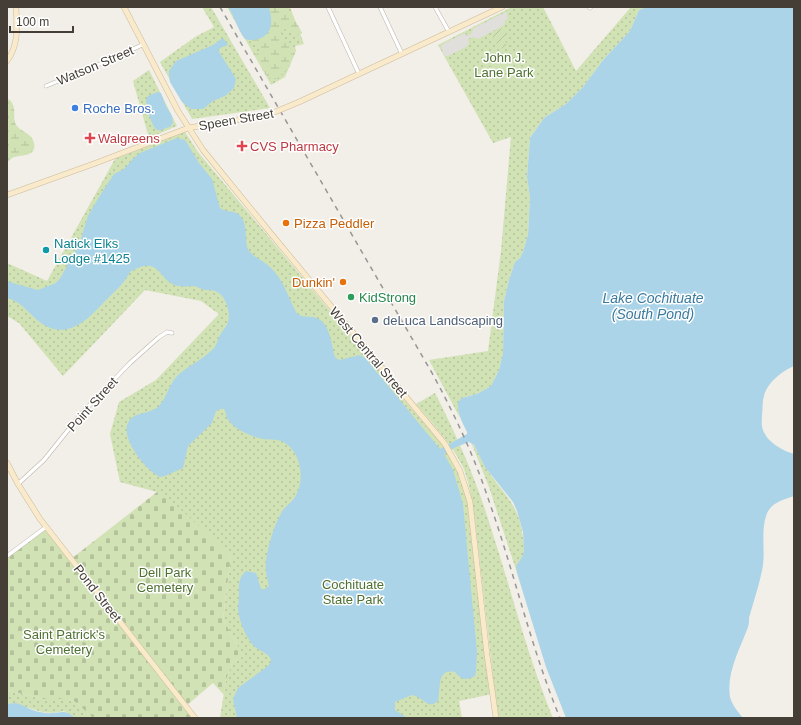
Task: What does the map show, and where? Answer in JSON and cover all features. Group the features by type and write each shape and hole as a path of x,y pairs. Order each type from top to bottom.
{"street":[{"path":"7,61 13,52 16,43 16,7"},
{"name":"West Central Street","path":"124,7 188,128 209,157 248,207 445,444 450,452 463,479 470,502 487,655 496,718"},
{"path":"328,7 359,74"},
{"path":"380,7 402,54"},
{"path":"435,7 448,32"},
{"name":"Speen Street","path":"7,195 188,128 261,116 275,112 402,54 490,10 502,7"},
{"name":"Watson Street","path":"46,86 144,44"},
{"name":"Point Street","path":"18,484 44,460 81,414 130,364 158,338 167,332 172,333"},
{"name":"Pond Street","path":"7,464 18,484 46,526 196,718"},
{"path":"7,556 46,526"}],"green space":[{"path":"202,7 211,7 270,108 192,119 160,62 195,37 214,27"},
{"path":"227,7 290,7 304,44 295,46 296,51 285,77 271,85"},
{"path":"269,7 287,7 302,33 299,35 282,31 283,39 292,48 292,58 285,72 277,79 272,80 268,77 255,56 255,54 263,53 263,50 252,40 268,33 271,24"},
{"name":"John J. Lane Park","path":"512,7 543,7 576,71 631,7 647,7 639,10 630,31 604,59 583,87 566,104 544,118 530,138 527,177 530,198 528,235 523,252 520,258 515,262 504,301 503,353 499,370 491,386 477,394 462,398 458,408 460,418 429,360 488,351 501,251 511,137 493,143 438,45"},
{"path":"505,27 506,46 500,49 491,34"},
{"name":"John J. Lane Park","path":"493,53 503,58 511,67 501,74 489,65"},
{"path":"149,70 177,126 149,138 133,81"},
{"path":"7,99 10,100 14,107 15,123 31,137 34,143 34,148 33,151 27,155 12,158 7,162"},
{"name":"Cochituate State Park","path":"185,132 198,152 426,426 448,449 467,492 492,694 459,701 462,718 220,718 226,680 232,663 243,656 223,619 231,555 157,492 120,482 110,434 119,402 156,380 219,314 201,301 145,290 63,376 19,323 7,316 7,263 47,281 115,159"},
{"path":"435,393 451,425 479,491 527,646 553,718 499,718 474,512 468,483 463,467 453,450 416,404"},
{"path":"471,442 491,476 514,507 518,516 524,548 517,573 489,487"},
{"path":"157,492 178,507 231,555 223,619 243,656 232,663 226,680 224,695 213,683 186,706 195,718 93,718 77,703 69,699 42,699 7,690 7,556 46,527 71,559"},
{"path":"7,690 42,699 69,699 77,703 93,718 75,718 64,711 52,713 17,704 7,704"}],"shaded area":[{"path":"506,12 508,19 504,21 504,25 478,39 473,37 468,39 469,44 466,47 445,56 441,48 443,44 465,33 467,36 471,34 474,28"}],"water":[{"path":"228,7 269,7 271,16 270,29 259,39 245,39"},
{"name":"Lake Cochituate (South Pond)","path":"647,7 794,7 794,366 780,374 768,387 763,398 762,428 772,442 785,451 794,454 794,496 773,505 766,516 763,534 762,572 749,618 749,624 734,661 730,679 729,688 731,700 743,718 566,718 546,667 517,573 516,566 524,551 523,532 517,511 513,502 485,467 474,445 469,442 444,454 453,470 463,504 477,652 475,676 469,679 464,679 459,677 455,672 445,673 440,680 438,701 433,704 427,703 412,695 395,702 395,710 407,718 237,718 233,699 238,688 268,666 271,662 271,659 267,654 252,644 242,626 238,610 240,582 246,571 256,573 261,589 263,590 269,586 266,568 268,549 274,529 283,510 294,499 298,490 301,474 297,458 288,445 281,441 259,438 238,429 227,418 224,409 221,409 216,411 212,423 188,446 183,468 160,477 148,468 136,453 128,437 127,429 130,419 151,411 159,406 172,382 178,375 204,357 214,348 220,335 226,327 229,318 227,305 223,297 216,291 205,290 194,286 172,284 154,268 148,266 140,267 130,272 119,287 87,319 72,328 64,330 46,326 19,303 7,298 7,280 9,282 38,290 56,283 61,277 80,242 88,216 114,174 124,169 140,153 177,138 185,140 199,163 212,179 220,208 234,212 241,217 245,226 248,249 252,254 275,272 285,288 296,312 302,316 319,319 323,323 329,333 335,357 339,360 360,355 366,359 440,449 467,434 459,414 458,402 462,398 477,394 491,386 499,370 503,353 504,301 515,262 520,258 523,252 528,235 530,198 527,177 530,138 544,118 566,104 583,87 604,59 630,31 639,10"},
{"path":"223,38 228,45 218,50 236,79 234,88 225,96 213,101 203,109 191,109 182,102 170,82 169,71 176,61 213,45"},
{"path":"158,92 161,93 172,116 173,123 170,127 160,130 156,129 152,122 148,112 146,100 148,96"},
{"path":"15,703 45,713 68,713 75,718 7,718 7,704"}],"railway":[{"path":"220,7 432,373 457,421 484,487 540,665 560,718"}],"place":[{"name":"Roche Bros.","path":"75,108"},
{"name":"Walgreens","path":"90,138"},
{"name":"CVS Pharmacy","path":"242,146"},
{"name":"Pizza Peddler","path":"286,223"},
{"name":"Natick Elks Lodge #1425","path":"46,250"},
{"name":"Dunkin'","path":"343,282"},
{"name":"KidStrong","path":"351,297"},
{"name":"deLuca Landscaping","path":"375,320"}],"park label":[{"name":"Dell Park Cemetery","path":"165,580"},
{"name":"Saint Patrick's Cemetery","path":"64,642"}]}
